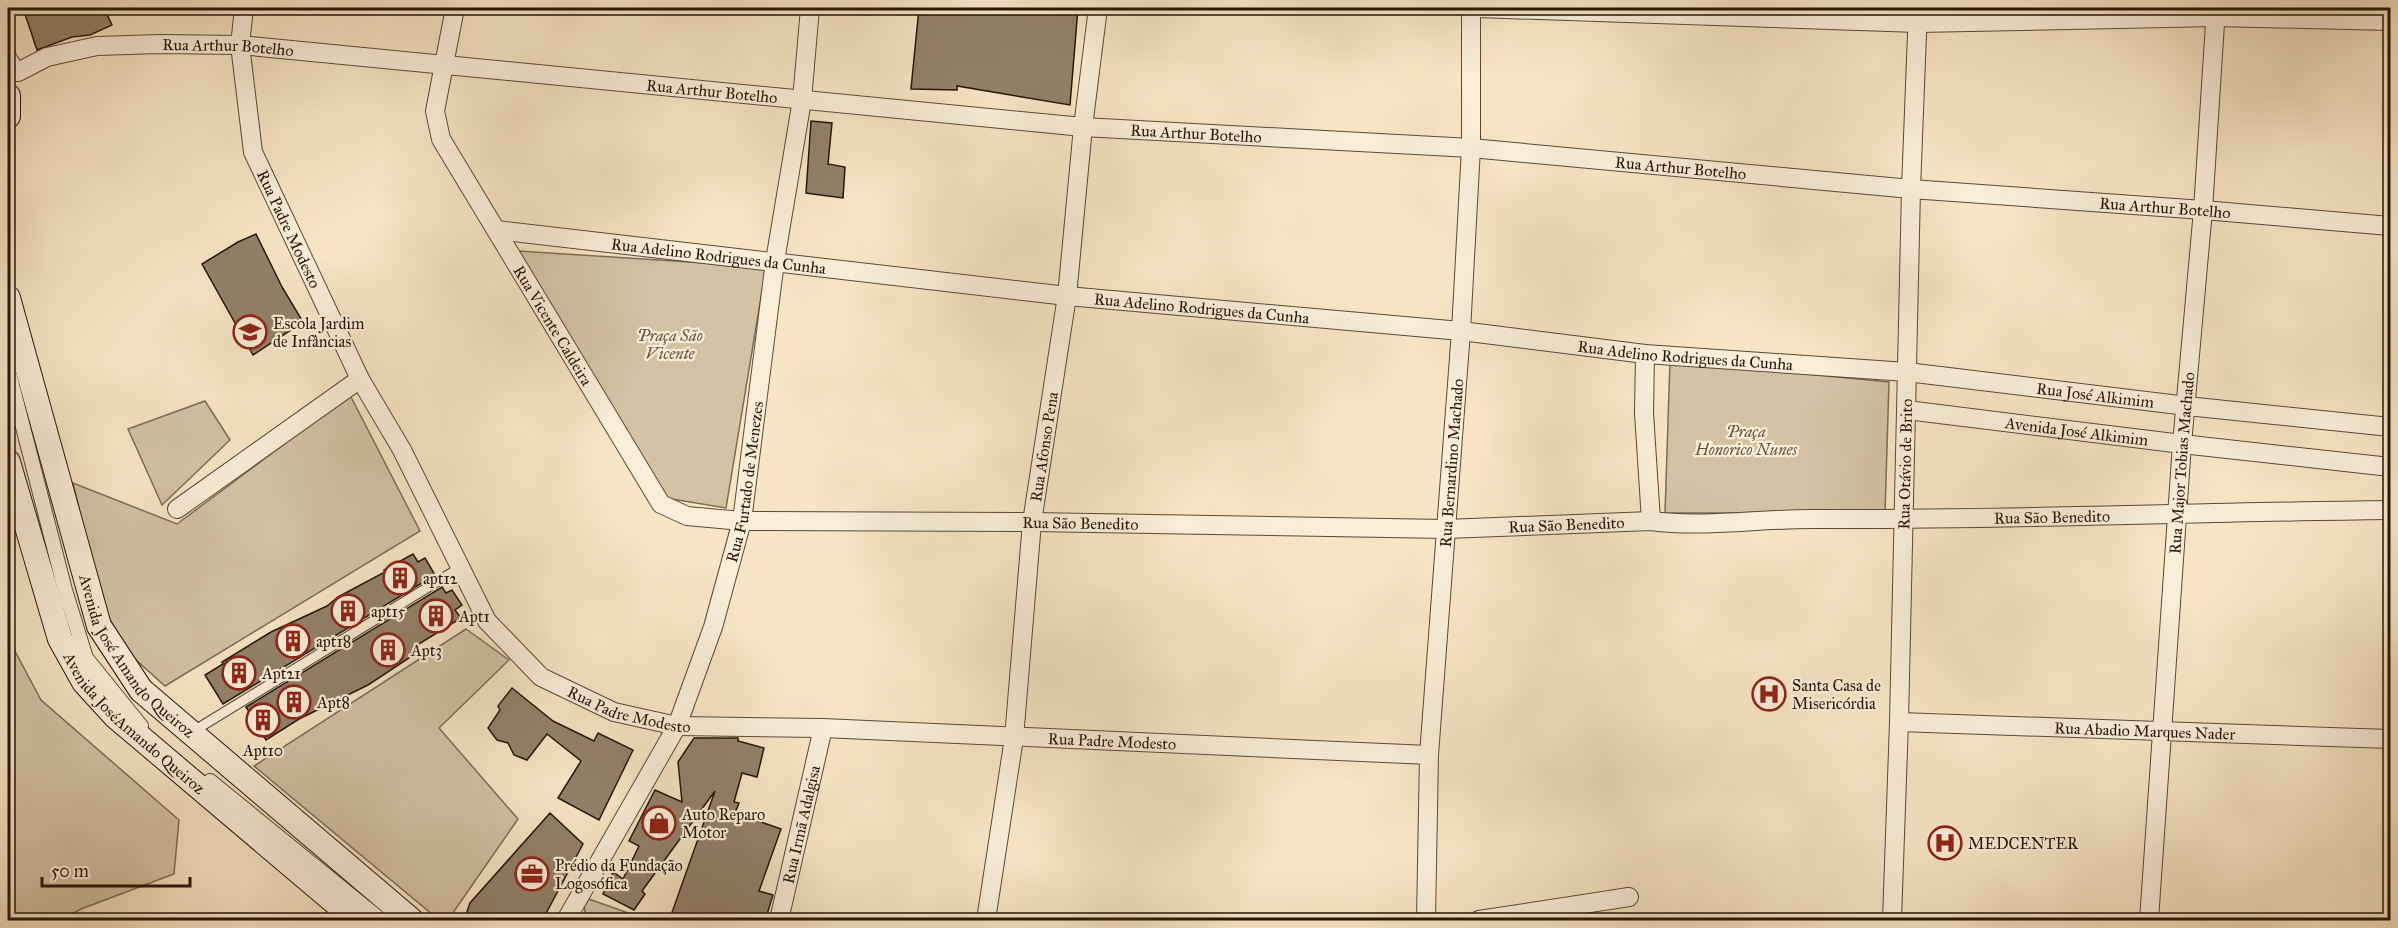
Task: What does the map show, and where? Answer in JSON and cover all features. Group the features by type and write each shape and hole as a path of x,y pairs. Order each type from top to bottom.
{"main road":[{"path":"8,96 8,116"},
{"name":"Avenida José Amando Queiroz","path":"8,298 99,626 141,690 411,921"},
{"name":"Avenida JoséAmando Queiroz","path":"8,462 60,639 84,682 115,716 356,921"}],"street":[{"name":"Rua Padre Modesto","path":"244,8 240,45 253,152 360,379 402,450 487,621 541,677 614,712 677,726 823,728 1014,738 1429,754"},
{"name":"Rua Vicente Caldeira","path":"454,8 435,111 441,139 661,504 687,516 742,520"},
{"name":"Rua Furtado de Menezes","path":"566,921 677,726 713,627 742,520 776,261 802,100 810,8"},
{"name":"Rua Afonso Pena","path":"986,921 1014,738 1032,522 1067,296 1083,127 1098,8"},
{"name":"Rua Bernardino Machado","path":"1426,921 1429,754 1461,331 1471,148 1471,8"},
{"path":"1477,8 1918,15 2216,12 2391,21"},
{"name":"Rua Major Tobias Machado","path":"2149,921 2182,444 2203,210 2216,12"},
{"name":"Rua Otávio de Brito","path":"1892,921 1899,722 1911,189 1918,15"},
{"name":"Rua Arthur Botelho","path":"13,72 47,57 97,46 240,45 1083,127 1471,148 1911,189 2391,226"},
{"path":"8,55 13,72"},
{"name":"Rua Adelino Rodrigues da Cunha","path":"496,230 1067,296 1461,331 1645,354 1907,372"},
{"path":"1645,354 1644,413 1651,522"},
{"path":"8,369 65,590 86,658 140,725 381,921"},
{"name":"Rua José Alkimim","path":"1907,372 2187,406 2391,427"},
{"path":"177,509 360,379"},
{"name":"Avenida José Alkimim","path":"1907,410 2391,467"},
{"name":"Rua São Benedito","path":"742,520 1446,529 1786,519 1904,520 2179,512 2391,510"},
{"name":"Rua Abadio Marques Nader","path":"1899,722 2391,739"},
{"name":"Rua Irmã Adalgisa","path":"779,921 823,728"},
{"path":"1479,921 1629,897"}],"lane":[{"path":"190,733 460,567"}],"green space":[{"path":"864,8 913,8 912,13 863,15"},
{"name":"Praça São Vicente","path":"519,251 766,267 726,508 666,498"},
{"name":"Praça Honorico Nunes","path":"1670,361 1889,382 1885,513 1665,513"},
{"path":"350,395 420,531 165,686 124,649 100,598 73,483 177,524"},
{"path":"205,401 230,440 162,505 128,429"},
{"path":"466,629 509,660 439,728 518,819 448,920 439,920 254,766"},
{"path":"8,638 41,700 179,820 174,874 81,909 61,920 8,920"},
{"path":"583,897 648,920 586,920"}],"building":[{"path":"32,8 104,8 112,25 90,35 72,37 37,50 24,11"},
{"path":"919,8 1078,8 1070,105 957,86 957,90 911,89"},
{"path":"811,121 832,123 828,164 845,167 843,198 806,193"},
{"path":"256,234 282,287 303,322 253,355 202,264"},
{"path":"413,554 418,562 425,558 435,575 223,704 205,675 271,632 327,606 338,597"},
{"path":"442,587 446,593 452,590 462,605 455,610 461,618 414,647 418,652 368,685 299,719 266,740 246,707"},
{"path":"512,688 553,721 594,741 598,733 633,750 599,820 558,798 581,761 547,734 527,760 514,755 508,743 497,740 488,728 500,710 498,706"},
{"path":"694,738 738,738 738,741 764,748 757,777 742,773 734,802 739,803 735,813 781,829 759,891 773,895 765,921 669,921 715,791 642,891 645,894 634,910 603,894 613,872 623,879 639,846 629,841 655,790 682,802 678,762"},
{"name":"Prédio da Fundação Logosófica","path":"550,813 583,844 542,921 464,921 470,903"}],"place":[{"name":"Escola Jardim de Infâncias","path":"250,332"},
{"name":"apt12","path":"400,578"},
{"name":"apt15","path":"348,611"},
{"name":"Apt1","path":"436,616"},
{"name":"apt18","path":"293,641"},
{"name":"Apt3","path":"388,650"},
{"name":"Apt21","path":"239,673"},
{"name":"Santa Casa de Misericórdia","path":"1769,694"},
{"name":"Apt8","path":"294,702"},
{"name":"Apt10","path":"263,720"},
{"name":"Auto Reparo Motor","path":"659,823"},
{"name":"MEDCENTER","path":"1945,843"},
{"name":"Prédio da Fundação Logosófica","path":"532,874"}]}
